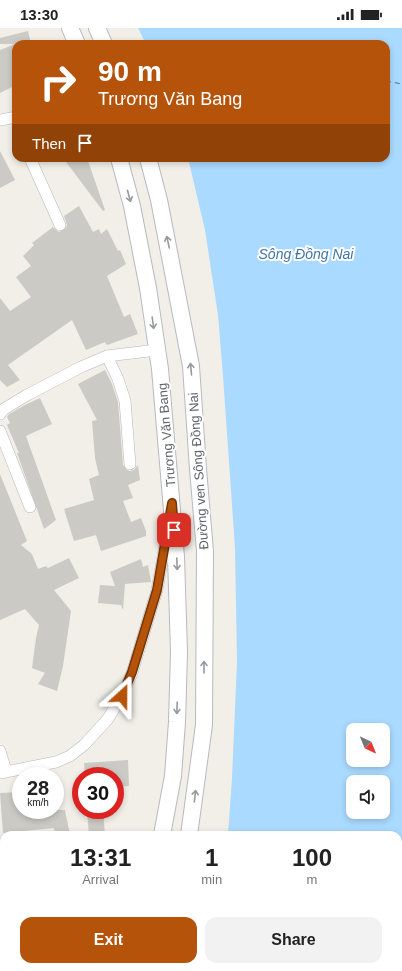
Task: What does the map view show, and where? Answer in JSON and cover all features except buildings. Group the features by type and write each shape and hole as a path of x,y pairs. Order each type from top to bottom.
{"main road":[{"path":"70,28 75,40"},
{"path":"97,28 102,40"},
{"name":"Trương Văn Bang","path":"120,162 132,206 144,265 157,350 176,557 179,660 173,776 163,831"},
{"name":"Đường ven Sông Đồng Nai","path":"149,162 159,200 191,366 204,551 204,725 190,831"}],"street":[{"path":"0,120 12,121"},
{"path":"32,162 60,225"},
{"path":"0,414 4,409 27,395 81,367 107,356 157,350"},
{"path":"107,356 118,379 125,401 130,464"},
{"path":"0,431 30,507"},
{"path":"0,750 3,772 56,762 70,756 84,745 107,720 122,696 132,672 157,590 172,503"}],"water":[{"name":"Sông Đồng Nai","path":"138,28 402,28 402,831 228,831 237,662 235,548 218,315 205,230 189,162 390,162 390,40 144,40"}],"ferry route":[{"path":"390,82 402,84"}],"route":[{"path":"122,696 132,672 157,590 172,503 174,530"}]}
